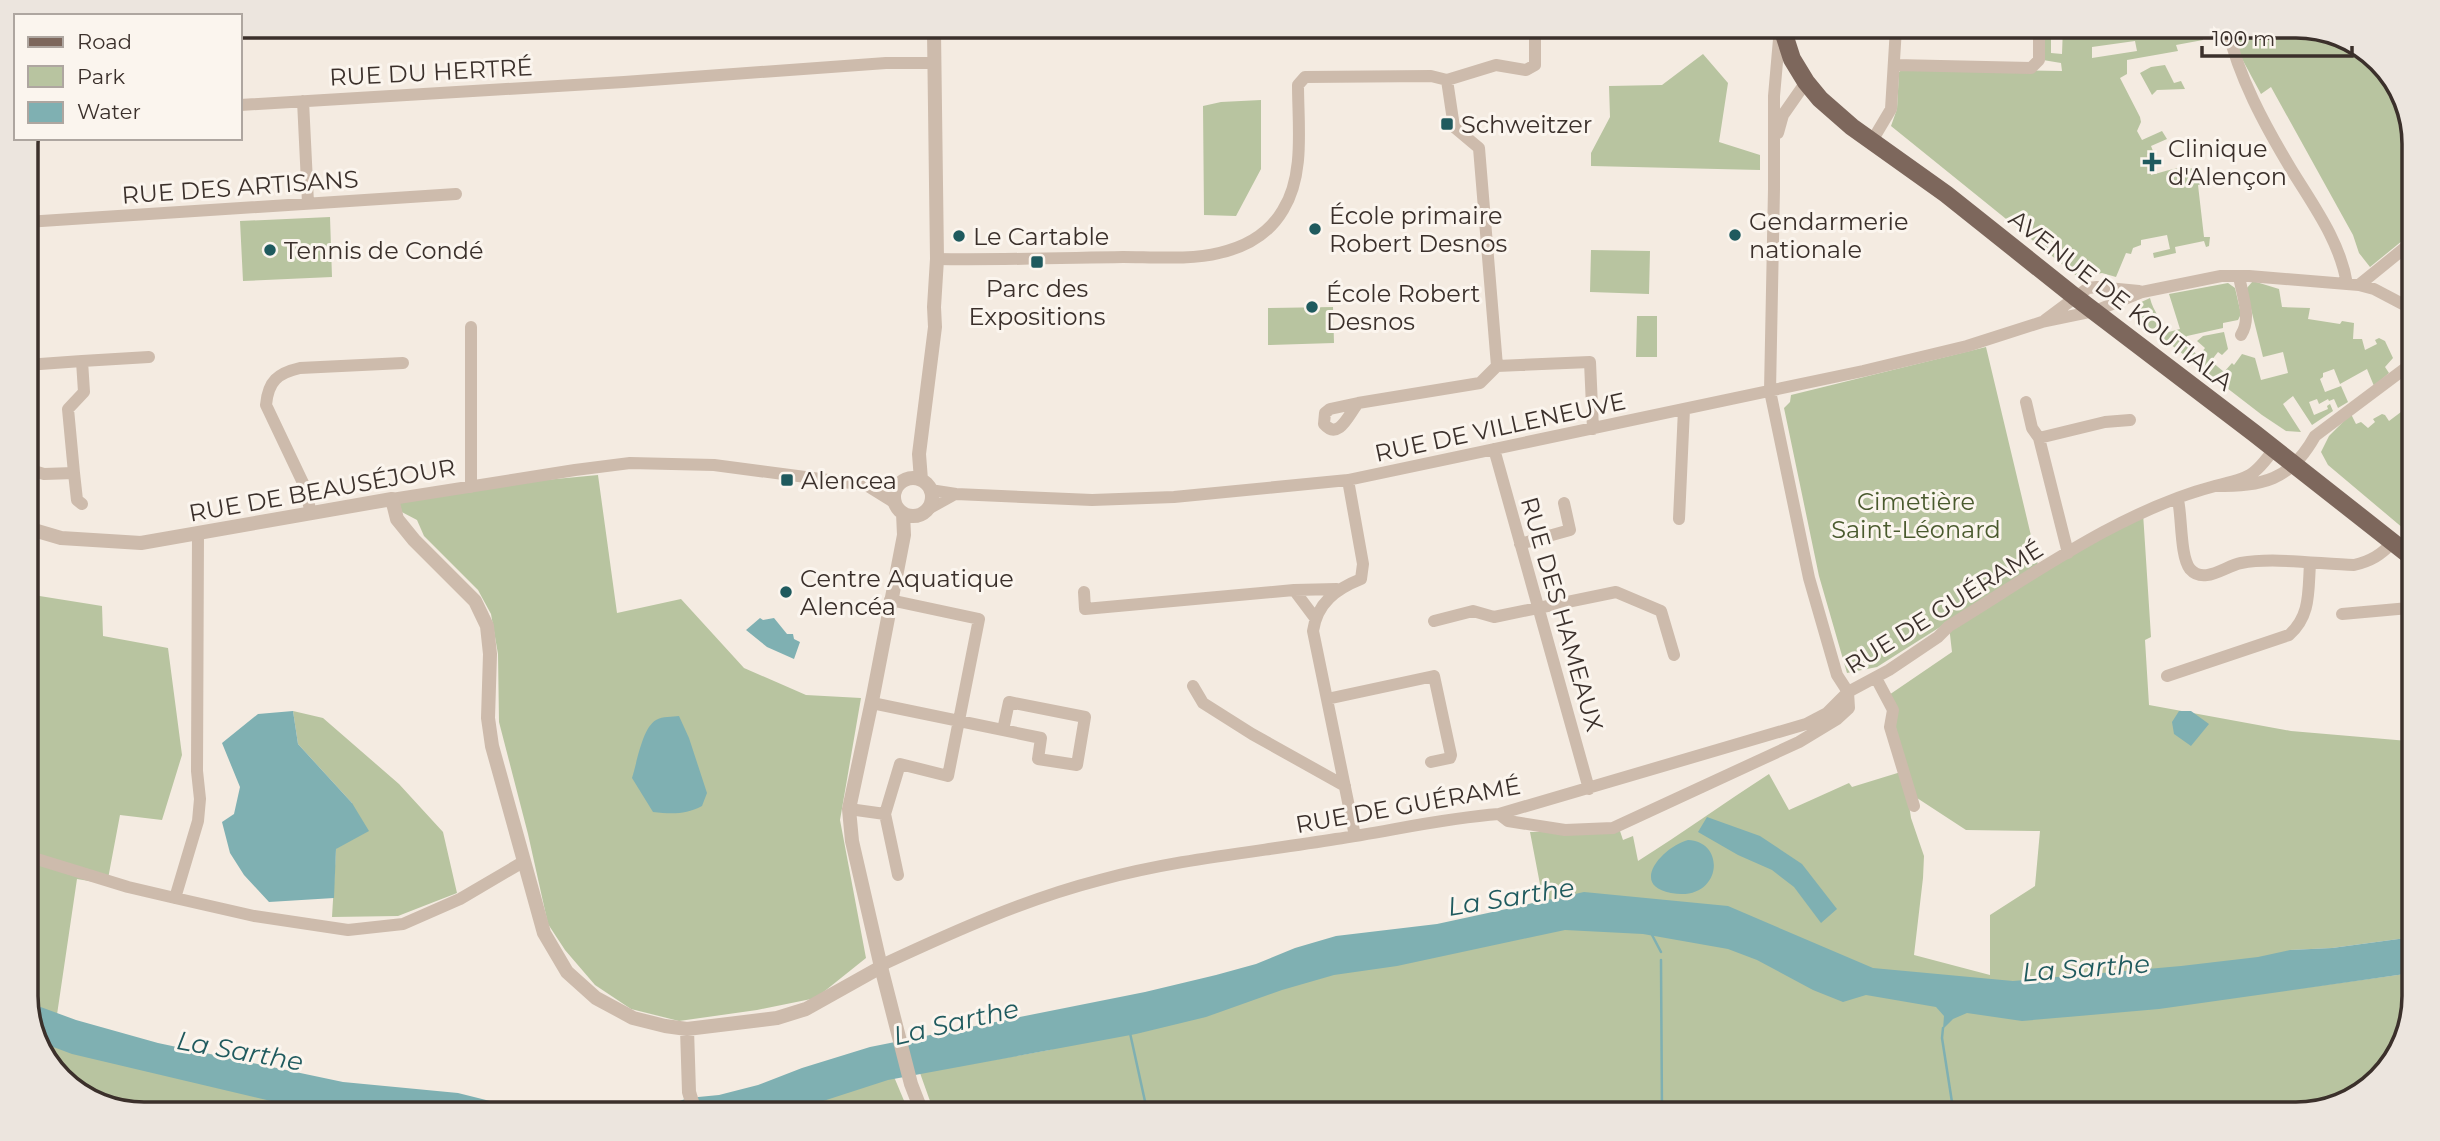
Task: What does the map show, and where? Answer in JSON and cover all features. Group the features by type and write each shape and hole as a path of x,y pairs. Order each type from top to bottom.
{"main road":[{"name":"AVENUE DE KOUTIALA","path":"1785,39 1792,59 1820,99 2401,549"}],"street":[{"path":"915,483 941,259 935,181 934,39"},
{"path":"941,259 1216,254 1254,241 1273,226 1295,186 1298,85 1301,79 1431,76 1447,80 1496,65 1526,70 1535,65 1535,39"},
{"path":"1499,814 1508,821 1565,830 1613,828 1800,742 1837,719 1849,708 1848,692 1837,675 1809,578 1770,391 1774,96 1780,39"},
{"path":"1871,141 1891,109 1896,39"},
{"path":"1895,65 2031,68 2039,60 2039,39"},
{"path":"2230,39 2243,79 2330,233 2353,285"},
{"name":"RUE DU HERTRÉ","path":"242,105 624,82 873,63 933,63"},
{"path":"1447,80 1454,127 1479,148 1497,366"},
{"path":"1774,96 1806,82"},
{"path":"1774,154 1783,115 1806,82"},
{"path":"303,101 308,203"},
{"name":"RUE DES ARTISANS","path":"39,221 456,194"},
{"path":"2353,285 2401,251"},
{"path":"2042,322 2088,288 2142,292 2221,276 2353,285 2374,289 2401,303"},
{"path":"2239,276 2247,318 2241,335"},
{"name":"RUE DE VILLENEUVE","path":"915,483 956,494 1092,500 1268,489 1348,480 1684,410 1967,346 2042,322 2095,311 2142,292"},
{"path":"471,327 471,487"},
{"path":"39,364 149,357"},
{"path":"82,361 84,392 68,409 77,500 82,504"},
{"path":"1358,403 1480,383 1497,366 1590,362 1593,429"},
{"path":"311,513 304,485 266,405 267,392 275,379 286,371 300,368 403,363"},
{"name":"RUE DE GUÉRAMÉ","path":"2216,486 2258,484 2285,472 2295,465 2315,436 2401,371"},
{"name":"RUE DE GUÉRAMÉ","path":"2026,402 2032,428 2039,438 2068,553"},
{"path":"1679,519 1684,410"},
{"path":"2039,438 2105,422 2130,420"},
{"name":"RUE DES HAMEAUX","path":"1494,449 1589,789"},
{"name":"RUE DE GUÉRAMÉ","path":"881,967 986,918 1098,880 1168,865 1461,817 1499,814 1806,723 1827,713 1848,692 1876,678 1938,637 1949,626 2068,553 2143,513 2254,473 2274,449"},
{"name":"RUE DE BEAUSÉJOUR","path":"39,532 61,538 141,543 392,499 625,464 676,462 714,465 866,485"},
{"path":"39,473 74,473"},
{"path":"1084,592 1085,609 1294,590 1337,589 1361,579 1363,564 1348,480"},
{"path":"910,510 894,493 915,483"},
{"path":"866,485 915,483 932,496 910,510 849,810 852,841 881,967 918,1102"},
{"path":"866,485 910,510 956,494"},
{"path":"392,499 397,519 414,540 475,601 487,626 490,654 488,718 492,746 544,933 567,972 596,998 633,1018 687,1028 778,1018 806,1009 881,967"},
{"path":"2178,500 2186,560 2191,569 2199,575 2255,562 2354,565 2367,562 2393,542"},
{"path":"1520,544 1570,530 1564,503"},
{"path":"175,898 198,821 200,799 197,771 198,534"},
{"path":"2167,676 2289,635 2301,625 2306,610 2310,564"},
{"path":"1337,589 1315,618 1313,631 1355,836"},
{"path":"1294,590 1315,618"},
{"path":"1434,621 1473,611 1494,617 1616,592 1661,611 1674,656"},
{"path":"890,600 979,619 948,776 900,764 885,814 898,875"},
{"path":"2342,614 2402,609"},
{"path":"1327,699 1434,676 1451,755 1450,758 1431,762"},
{"path":"1876,678 1893,710 1890,727 1914,806"},
{"path":"1193,685 1203,703 1345,786"},
{"path":"872,703 1041,738 1038,759 1077,765 1086,717 1009,702 1003,730"},
{"path":"849,810 885,814"},
{"path":"39,860 128,887 254,916 348,930 403,924 460,899 523,862"},
{"path":"687,1028 689,1092 692,1102"}],"green space":[{"path":"2042,39 2051,39 2051,53 2062,54 2063,39 2203,39 2176,45 2178,51 2127,60 2127,74 2120,78 2140,117 2137,131 2142,140 2162,131 2167,139 2151,146 2155,156 2147,154 2151,175 2190,168 2202,176 2204,184 2198,185 2204,237 2210,237 2209,246 2206,247 2204,241 2175,247 2176,253 2154,258 2153,253 2170,249 2167,235 2141,240 2141,245 2133,248 2131,254 2126,253 2116,277 2102,273 2078,277 1891,126 1897,109 1899,72 1903,69 2062,71 2061,63 2043,60","holes":["2135,41 2137,51 2092,58 2092,47"]},
{"path":"2236,39 2316,41 2336,47 2360,60 2380,80 2396,111 2401,138 2401,242 2370,267 2359,253 2353,235 2271,87 2261,94 2241,57"},
{"path":"1703,54 1728,83 1719,142 1760,155 1760,170 1591,166 1591,153 1610,117 1609,86 1662,85"},
{"path":"2165,65 2174,83 2181,81 2185,89 2157,90 2152,95 2140,73 2151,67"},
{"path":"1261,100 1261,169 1236,216 1204,215 1203,106 1221,102"},
{"name":"Tennis de Condé","path":"330,217 332,277 243,281 240,221"},
{"path":"1591,250 1650,251 1649,294 1590,292"},
{"path":"2253,281 2279,289 2282,307 2310,308 2308,319 2340,324 2342,321 2354,323 2353,339 2362,339 2365,350 2377,344 2375,340 2379,338 2385,341 2393,358 2385,367 2389,373 2374,386 2367,369 2340,384 2334,369 2323,373 2320,379 2325,392 2341,386 2348,402 2338,408 2334,399 2319,404 2317,399 2309,402 2314,415 2328,409 2330,404 2333,411 2312,425 2293,396 2283,404 2301,432 2286,431 2133,314 2137,304 2150,298 2165,333 2180,329 2169,294 2228,283 2235,288 2241,314 2238,320 2223,323 2223,328 2187,336 2182,342 2199,356 2205,348 2197,341 2203,336 2224,332 2228,349 2222,355 2218,352 2211,361 2224,372 2232,363 2234,365 2242,354 2255,358 2261,380 2288,373 2283,352 2263,357 2246,289"},
{"path":"1333,307 1334,343 1268,345 1268,308"},
{"path":"1637,316 1657,316 1657,357 1636,357"},
{"name":"Cimetière Saint-Léonard","path":"1986,347 2038,565 1877,667 1847,673 1819,576 1784,408 1790,402 1791,395"},
{"path":"2401,412 2401,527 2328,465 2321,452 2329,436 2351,414 2356,424 2361,422 2368,428 2375,422 2373,419 2382,414 2389,421"},
{"path":"598,475 617,613 681,599 744,668 806,695 861,698 840,820 866,958 816,998 679,1021 631,1009 595,985 565,950 548,924 499,722 498,654 491,614 478,590 424,536 417,520 396,509 392,499 471,487"},
{"path":"2143,513 2151,637 2145,640 2149,705 2291,731 2402,740 2402,939 2332,948 2290,950 2288,990 2402,974 2399,1017 2393,1037 2384,1055 2365,1076 2336,1094 2309,1102 930,1102 920,1073 1049,1050 1543,900 1530,832 1620,831 1623,840 1633,836 1638,861 1769,774 1789,810 1849,783 1852,787 1904,771 1911,818 1924,856 1914,955 1990,975 1990,915 2035,886 2040,831 1966,830 1917,798 1886,697 1952,652 1949,626"},
{"path":"39,596 102,606 103,636 168,648 182,755 162,820 120,815 107,884 77,879 54,1035 279,1102 124,1100 104,1094 80,1081 56,1055 49,1043 39,1003"},
{"path":"293,711 323,718 399,784 443,832 457,893 398,916 332,917 336,849 352,803 298,744"},
{"path":"892,1072 905,1102 802,1102"}],"water":[{"path":"760,618 774,618 787,634 793,634 794,639 800,642 794,659 767,647 746,630"},
{"path":"293,711 298,744 352,803 369,831 336,849 334,898 269,902 244,875 230,853 222,822 234,814 240,787 222,743 258,714"},
{"path":"2179,711 2191,711 2209,724 2191,746 2174,734 2172,722"},
{"path":"679,716 707,793 702,806 696,809 678,813 653,812 632,778 638,755 651,724 662,718"},
{"path":"1707,817 1760,836 1802,864 1837,909 1821,923 1794,887 1772,870 1738,855 1698,832"},
{"path":"1688,840 1701,843 1709,851 1713,860 1713,871 1709,881 1688,894 1658,889 1652,882 1654,866 1669,850"},
{"path":"1584,892 1728,906 1873,968 2013,981 2181,966 2258,957 2290,950 2332,948 2402,939 2402,974 2159,1009 2022,1021 1967,1013 1953,1019 1943,1029 1944,1016 1936,1007 1866,995 1843,1002 1813,990 1757,960 1728,949 1643,934 1565,930 1397,966 1334,975 1206,1017 1136,1034 888,1080 820,1102 677,1102 758,1085 870,1047 1145,992 1216,975 1336,936 1437,924"},
{"path":"40,1007 158,1043 343,1082 458,1093 494,1102 275,1102 72,1054 51,1046 44,1030"}],"waterway":[{"path":"1651,933 1661,952"},
{"path":"1661,960 1662,1102"},
{"path":"1943,1028 1942,1038 1952,1102"},
{"path":"1130,1033 1145,1102"}],"place":[{"name":"Schweitzer","path":"1447,124"},
{"name":"Clinique d'Alençon","path":"2152,162"},
{"name":"École primaire Robert Desnos","path":"1315,229"},
{"name":"Gendarmerie nationale","path":"1735,235"},
{"name":"Le Cartable","path":"959,236"},
{"name":"Tennis de Condé","path":"270,250"},
{"name":"Parc des Expositions","path":"1037,262"},
{"name":"École Robert Desnos","path":"1312,307"},
{"name":"Alencea","path":"787,480"},
{"name":"Centre Aquatique Alencéa","path":"786,592"}],"water label":[{"name":"La Sarthe","path":"1511,897"},
{"name":"La Sarthe","path":"2086,968"},
{"name":"La Sarthe","path":"956,1022"},
{"name":"La Sarthe","path":"240,1051"}]}
